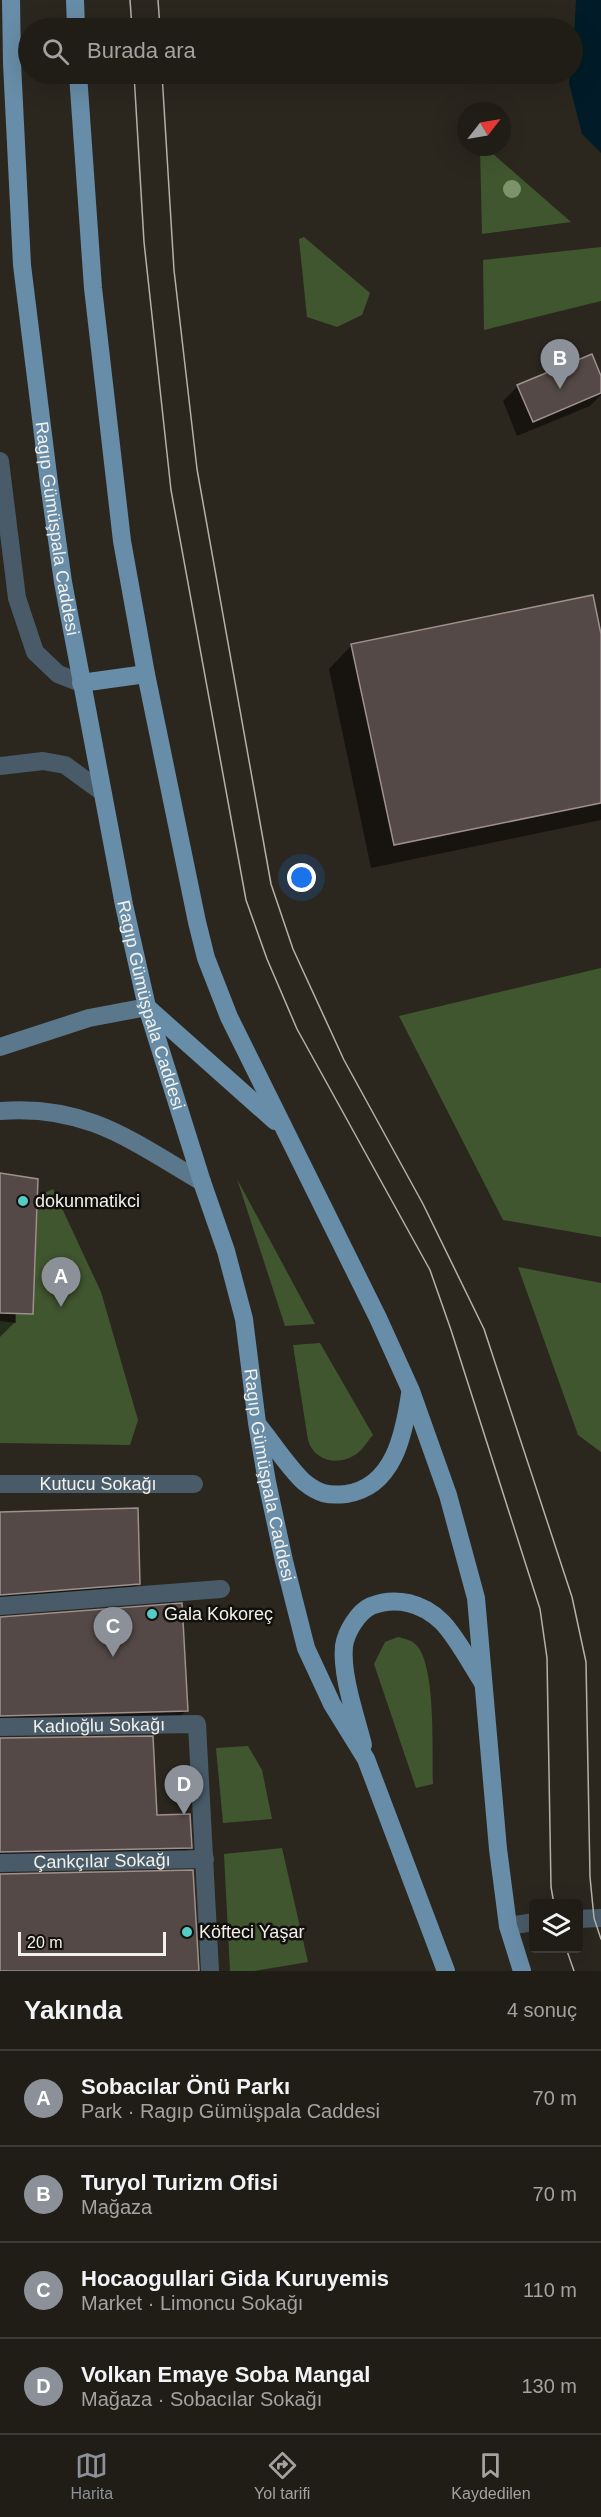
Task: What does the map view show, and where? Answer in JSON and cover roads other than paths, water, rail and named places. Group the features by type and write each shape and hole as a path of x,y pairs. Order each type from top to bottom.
{"main road":[{"name":"Ragıp Gümüşpala Caddesi","path":"12,0 12,63 22,265 63,582 102,792 147,1007 226,1251 243,1318 256,1423 284,1561 306,1648 332,1704 366,1759 446,1971"},
{"path":"75,0 76,18"},
{"path":"79,84 93,288 122,541 186,876 206,958 229,1017 378,1318 411,1391 448,1495 476,1598 497,1839 508,1926 522,1971"},
{"path":"81,683 146,674"},
{"path":"147,1007 284,1128"},
{"path":"256,1423 304,1482 328,1496 360,1492 387,1470 403,1436 411,1391"},
{"path":"366,1759 345,1667 344,1645 352,1624 368,1607 388,1600 414,1604 442,1622 484,1684"}],"street":[{"path":"0,461 17,597 35,652 58,674 81,683"},
{"path":"0,766 43,761 65,765 102,792"},
{"path":"0,1047 89,1018 147,1007"},
{"path":"0,1111 68,1114 111,1129 202,1182"},
{"name":"Kutucu Sokağı","path":"0,1484 194,1484"},
{"path":"0,1606 221,1589"},
{"name":"Kadıoğlu Sokağı","path":"0,1727 197,1724 205,1859"},
{"path":"205,1859 210,1971"},
{"name":"Çankçılar Sokağı","path":"0,1863 205,1859"},
{"path":"583,1919 601,1918"},
{"path":"508,1926 529,1923"}],"water":[{"path":"576,0 601,0 601,153 582,134 569,84 583,84 583,18 575,18"}],"tram line":[{"path":"130,0 131,18"},
{"path":"158,0 159,18"},
{"path":"135,84 144,242 171,490 246,900 267,959 297,1029 430,1270 540,1609 547,1658 551,1887 553,1899"},
{"path":"163,84 174,270 197,469 271,884 293,949 344,1060 423,1204 484,1329 572,1597 586,1662 590,1877 594,1918 601,1939"},
{"path":"568,1953 574,1971"}],"place":[{"name":"Turyol Turizm Ofisi","path":"560,389"},
{"name":"dokunmatikci","path":"23,1201"},
{"name":"Sobacılar Önü Parkı","path":"61,1307"},
{"name":"Gala Kokoreç","path":"152,1614"},
{"name":"Hocaogullari Gida Kuruyemis","path":"113,1657"},
{"name":"Volkan Emaye Soba Mangal","path":"184,1815"},
{"name":"Köfteci Yaşar","path":"187,1932"}]}
